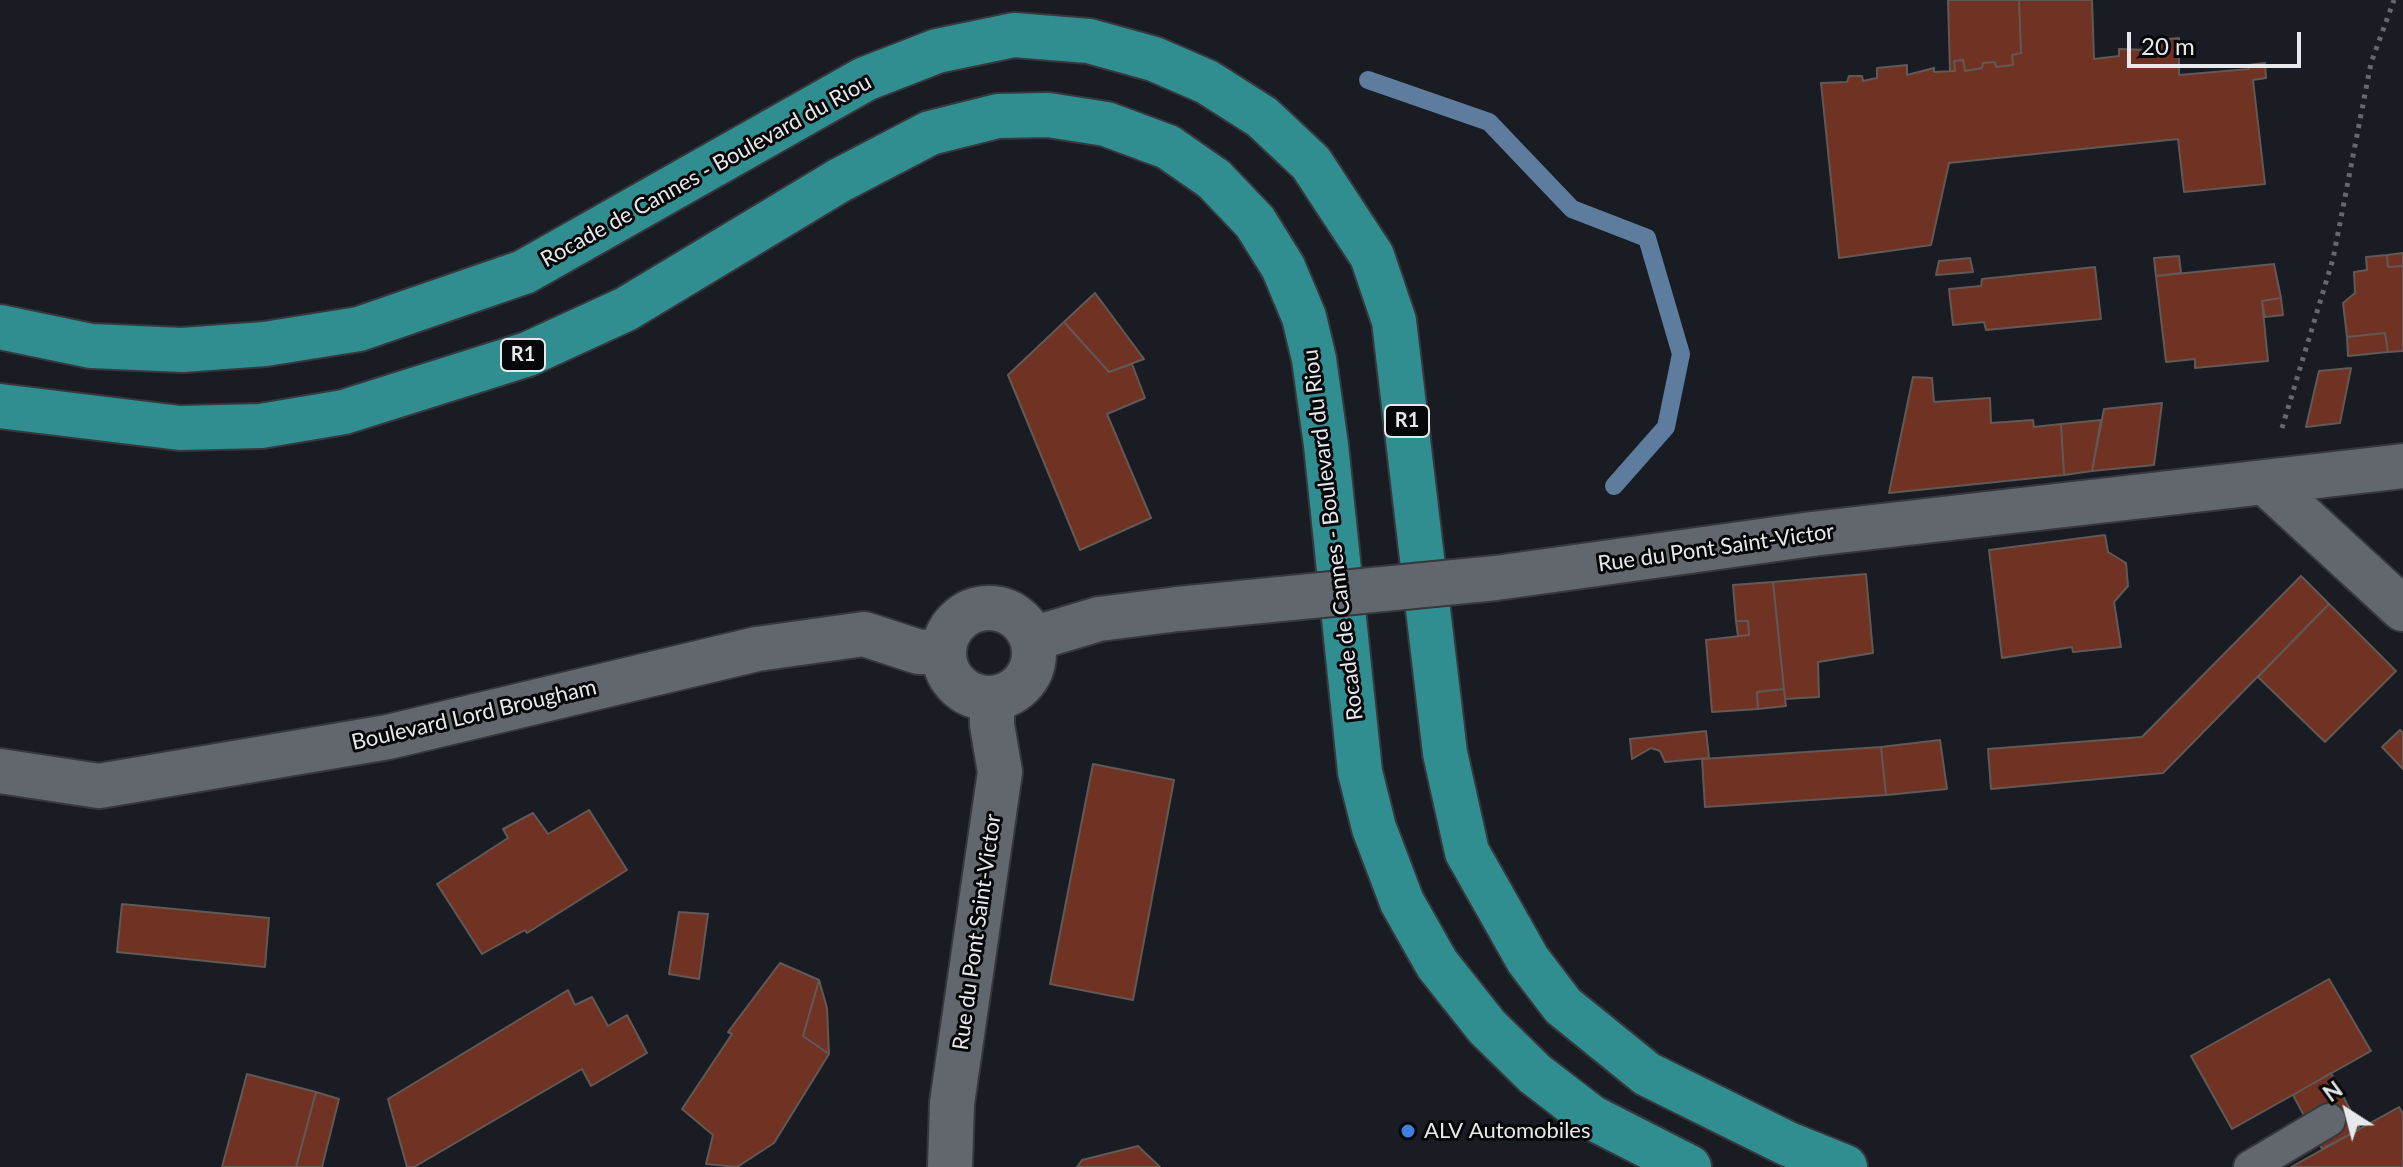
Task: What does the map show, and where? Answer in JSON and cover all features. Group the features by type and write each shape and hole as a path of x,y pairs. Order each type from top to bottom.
{"highway":[{"name":"Rocade de Cannes - Boulevard du Riou","path":"0,327 91,346 182,350 265,344 359,329 524,272 865,79 937,51 1014,35 1089,41 1154,59 1207,82 1262,117 1311,163 1372,256 1394,321 1445,753 1467,852 1528,960 1563,1006 1647,1074 1788,1144 1845,1167"},
{"name":"Rocade de Cannes - Boulevard du Riou","path":"0,406 180,428 261,426 344,412 528,354 626,309 840,180 930,133 998,116 1048,115 1106,124 1168,147 1214,179 1255,222 1283,267 1304,317 1314,359 1326,445 1360,772 1374,828 1402,902 1437,964 1487,1027 1535,1074 1591,1117 1689,1167"}],"street":[{"name":"Rue du Pont Saint-Victor","path":"1032,639 1099,619 1178,609 1496,578 1812,534 2403,466"},
{"path":"2266,483 2403,609"},
{"path":"983,607 1004,610 1022,622 1032,639 1035,656 1031,672 1008,694 992,698 973,696 957,686 947,670 943,651 949,631 963,615 983,607"},
{"name":"Boulevard Lord Brougham","path":"0,771 99,786 388,737 757,649 864,634 919,652 943,651"},
{"name":"Rue du Pont Saint-Victor","path":"950,1167 952,1103 1000,772 992,725 992,698"}],"lane":[{"path":"2250,1167 2329,1120"}],"path":[{"path":"2266,483 2333,259 2371,63 2394,0"}],"building":[{"path":"1948,0 2019,0 2021,53 2012,55 2013,65 1996,67 1995,62 1983,63 1982,68 1965,71 1963,60 1954,61 1955,71 1950,71"},
{"path":"2019,0 2092,0 2094,59 2119,56 2119,49 2148,50 2148,41 2179,38 2179,75 2249,69 2248,65 2265,63 2266,78 2253,80 2265,184 2184,192 2178,139 1949,163 1931,245 1839,258 1821,83 1847,82 1849,76 1862,76 1863,81 1877,78 1877,68 1907,65 1907,75 1934,68 1934,72 1955,71 1954,61 1963,60 1965,71 1982,68 1983,63 1995,62 1996,67 2013,65 2012,55 2021,53"},
{"path":"2403,253 2403,266 2388,267 2387,255"},
{"path":"2387,255 2388,267 2403,266 2403,351 2388,352 2385,333 2347,337 2343,303 2355,293 2354,272 2367,270 2366,257"},
{"path":"2179,256 2181,273 2156,276 2154,258"},
{"path":"1970,258 1973,272 1936,275 1939,261"},
{"path":"2274,264 2281,298 2262,301 2268,361 2195,368 2195,359 2166,362 2156,276"},
{"path":"2095,267 2101,319 1986,330 1984,322 1953,325 1949,289 1981,286 1982,279"},
{"path":"1095,293 1144,359 1109,372 1064,322"},
{"path":"2281,298 2283,315 2265,317 2262,301"},
{"path":"1064,322 1109,372 1132,364 1145,398 1107,414 1151,518 1080,550 1008,375"},
{"path":"2385,333 2388,352 2348,356 2347,337"},
{"path":"2351,368 2340,423 2306,427 2319,371"},
{"path":"1913,377 1932,378 1934,402 1990,398 1991,423 2033,420 2034,427 2061,424 2064,475 1889,493"},
{"path":"2162,403 2154,465 2092,471 2104,409"},
{"path":"2101,420 2092,471 2064,475 2061,424"},
{"path":"2105,535 2108,552 2126,563 2128,586 2114,602 2121,647 2073,652 2072,647 2002,658 1989,550"},
{"path":"1866,574 1873,653 1818,662 1819,697 1785,699 1773,582"},
{"path":"2301,576 2329,604 2163,773 1991,789 1988,749 2142,737"},
{"path":"1773,582 1784,689 1757,692 1758,709 1712,712 1706,640 1749,635 1748,621 1736,621 1733,585"},
{"path":"2329,604 2396,671 2325,742 2258,677"},
{"path":"1736,621 1748,621 1749,635 1738,636"},
{"path":"1784,689 1786,706 1758,709 1757,692"},
{"path":"2400,730 2403,733 2403,769 2382,747"},
{"path":"1706,731 1709,758 1665,762 1660,751 1651,748 1632,759 1630,739"},
{"path":"1940,740 1947,789 1886,795 1881,747"},
{"path":"1881,747 1886,795 1705,807 1702,759"},
{"path":"1093,764 1174,780 1133,1000 1050,984"},
{"path":"589,810 627,870 527,933 525,930 482,954 437,884 508,838 503,829 533,813 548,834"},
{"path":"122,904 269,918 265,967 117,952"},
{"path":"679,912 708,914 699,979 669,974"},
{"path":"780,963 819,980 803,1036 829,1054 774,1143 737,1167 706,1164 713,1135 682,1109 732,1034 728,1032"},
{"path":"2329,979 2371,1051 2232,1129 2191,1056"},
{"path":"819,980 827,1008 829,1054 803,1036"},
{"path":"568,990 575,1005 592,997 608,1026 627,1015 647,1053 591,1086 582,1069 414,1167 407,1167 388,1099"},
{"path":"2331,1073 2360,1129 2322,1149 2293,1095"},
{"path":"247,1074 316,1092 296,1167 222,1167"},
{"path":"316,1092 339,1099 322,1167 296,1167"},
{"path":"2399,1107 2403,1114 2403,1167 2291,1167"},
{"path":"1138,1146 1160,1167 1077,1167 1082,1160"}],"waterway":[{"path":"1368,80 1489,122 1572,209 1647,238 1681,354 1666,427 1614,486"}],"place":[{"name":"ALV Automobiles","path":"1408,1131"}]}
